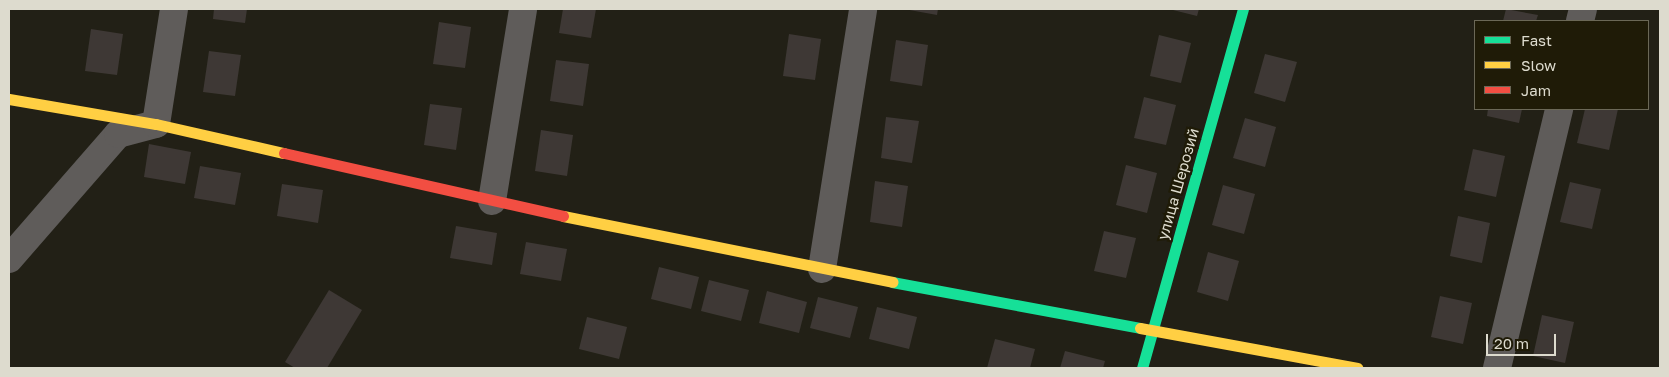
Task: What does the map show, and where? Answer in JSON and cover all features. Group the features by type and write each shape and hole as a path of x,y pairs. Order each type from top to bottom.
{"street":[{"path":"156,124 174,9"},
{"path":"492,201 522,9"},
{"path":"822,268 863,9"},
{"name":"улица Шерозий","path":"1142,368 1242,9"},
{"path":"9,99 156,124 492,201 822,268 1357,368"},
{"path":"1497,368 1559,110"},
{"path":"9,259 118,134 156,124"}],"building":[{"path":"214,9 247,9 245,23 213,19"},
{"path":"563,9 596,9 591,38 559,33"},
{"path":"904,9 938,9 937,15"},
{"path":"1169,9 1199,9 1197,16"},
{"path":"1506,9 1538,15 1536,20 1503,20"},
{"path":"439,22 471,27 465,68 433,64"},
{"path":"91,29 123,34 117,75 85,71"},
{"path":"789,34 821,39 815,80 783,76"},
{"path":"1159,35 1191,43 1181,83 1150,76"},
{"path":"896,40 928,45 922,86 890,81"},
{"path":"209,51 241,55 235,96 203,92"},
{"path":"1265,54 1297,62 1285,102 1254,93"},
{"path":"556,60 589,64 583,106 550,101"},
{"path":"1144,97 1176,105 1166,145 1134,138"},
{"path":"430,104 462,108 456,150 424,145"},
{"path":"1488,110 1522,110 1519,123 1487,116"},
{"path":"1585,110 1618,110 1609,150 1577,143"},
{"path":"886,117 919,121 912,163 881,158"},
{"path":"1245,118 1276,127 1265,167 1233,158"},
{"path":"541,130 573,135 567,176 535,171"},
{"path":"149,144 191,152 185,184 144,177"},
{"path":"1473,149 1505,156 1496,197 1464,190"},
{"path":"1126,165 1157,173 1147,213 1116,205"},
{"path":"200,166 241,173 235,205 194,198"},
{"path":"875,181 908,186 902,227 870,222"},
{"path":"1570,182 1601,189 1592,229 1560,222"},
{"path":"282,184 323,190 318,223 277,216"},
{"path":"1223,185 1255,194 1244,234 1212,225"},
{"path":"1458,216 1490,223 1482,263 1450,256"},
{"path":"456,226 497,233 492,265 450,258"},
{"path":"1104,231 1136,238 1126,278 1094,271"},
{"path":"526,242 567,249 561,281 520,274"},
{"path":"1208,252 1239,261 1228,301 1197,292"},
{"path":"659,267 699,277 691,309 651,299"},
{"path":"709,280 749,290 741,321 701,311"},
{"path":"329,290 362,310 327,368 295,368 285,362"},
{"path":"767,291 807,302 799,333 759,323"},
{"path":"1440,296 1472,303 1463,344 1431,337"},
{"path":"818,297 858,307 850,338 810,328"},
{"path":"877,307 917,317 909,349 869,339"},
{"path":"1542,315 1574,322 1565,363 1533,356"},
{"path":"587,317 627,327 619,359 579,349"},
{"path":"995,339 1035,349 1030,368 987,368"},
{"path":"1065,351 1105,361 1103,368 1060,368"}],"traffic: fast":[{"path":"1142,368 1243,9"},
{"path":"892,282 1140,328"}],"traffic: slow":[{"path":"9,99 156,124 284,153"},
{"path":"563,216 892,282"},
{"path":"1140,328 1357,368"}],"traffic: jam":[{"path":"284,153 563,216"}]}
